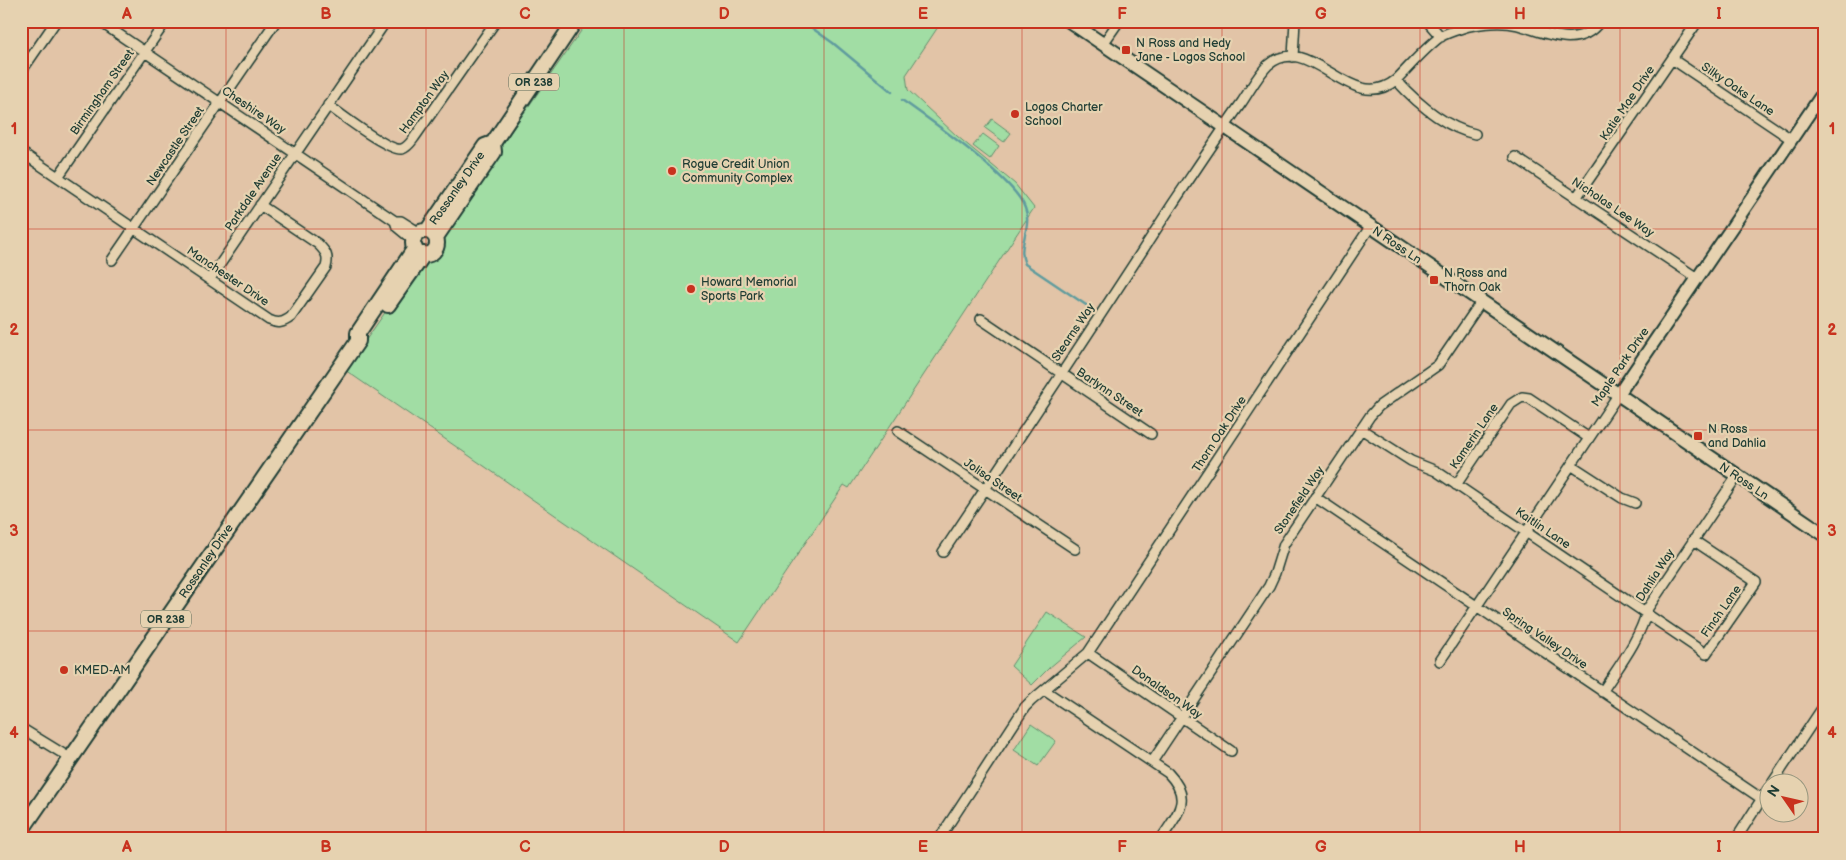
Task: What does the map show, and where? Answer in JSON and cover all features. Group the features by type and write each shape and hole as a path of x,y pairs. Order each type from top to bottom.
{"main road":[{"name":"Rossanley Drive","path":"21,831 358,341 358,333 423,241 494,152 493,143 575,21"},
{"name":"N Ross Ln","path":"1069,21 1825,535"}],"street":[{"path":"21,72 56,21"},
{"name":"Cheshire Way","path":"99,21 394,221 401,221 423,241"},
{"name":"Birmingham Street","path":"58,177 166,21"},
{"name":"Newcastle Street","path":"112,260 276,21"},
{"name":"Parkdale Avenue","path":"210,279 386,21"},
{"name":"Hampton Way","path":"328,105 389,147 402,149 414,138 496,21"},
{"path":"1104,44 1119,21"},
{"path":"1295,21 1293,57 1306,58 1331,74 1360,88 1380,87 1396,80 1441,37 1470,26 1517,23 1562,38 1583,34 1600,21"},
{"path":"1427,21 1441,37"},
{"name":"Katie Mae Drive","path":"1576,198 1698,21"},
{"name":"Stearns Way","path":"943,552 1224,127 1268,66 1279,60 1293,57"},
{"name":"Silky Oaks Lane","path":"1672,59 1791,140"},
{"path":"1396,80 1416,101 1430,112 1457,128 1476,134"},
{"name":"Maple Park Drive","path":"1440,661 1825,90"},
{"name":"Manchester Drive","path":"21,152 269,320 276,323 284,322 291,317 326,267 328,259 325,251 318,244 260,205"},
{"name":"Nicholas Lee Way","path":"1515,157 1697,278"},
{"name":"Thorn Oak Drive","path":"939,839 1025,707 1088,654 1370,227"},
{"name":"Stonefield Way","path":"1152,762 1269,586 1284,544 1361,429 1379,406 1438,365 1481,302"},
{"name":"Barlynn Street","path":"981,319 1151,434"},
{"name":"Kamerin Lane","path":"1456,485 1512,404 1522,397 1529,398 1589,438"},
{"name":"Kaitlin Lane","path":"1361,429 1411,461 1436,471 1706,654"},
{"name":"Jolisa Street","path":"898,431 1075,549"},
{"path":"1571,465 1622,498 1635,503"},
{"name":"Dahlia Way","path":"1602,692 1635,642 1644,624 1648,608 1737,476"},
{"name":"Spring Valley Drive","path":"1315,497 1758,796"},
{"name":"Finch Lane","path":"1693,540 1756,582 1706,654"},
{"name":"Donaldson Way","path":"1088,654 1231,751"},
{"path":"1044,690 1168,773 1177,782 1181,791 1181,802 1177,814 1161,839"},
{"path":"1780,772 1825,704"},
{"path":"21,728 70,758"},
{"path":"1736,839 1758,805"}],"green space":[{"name":"Howard Memorial Sports Park","path":"588,21 942,21 906,75 908,90 957,136 1015,184 1034,208 849,488 844,485 739,642 345,370"},
{"path":"992,119 1011,133 1004,142 985,128"},
{"path":"983,134 999,146 990,159 973,146"},
{"path":"1047,612 1086,637 1032,685 1011,666"},
{"path":"1031,724 1056,741 1038,766 1014,750"}],"waterway":[{"path":"802,21 833,43 892,92"},
{"path":"902,100 932,121 989,166 1006,182 1018,196 1027,215 1022,250 1025,264 1092,309"}],"place":[{"name":"N Ross and Hedy Jane - Logos School","path":"1126,50"},
{"name":"Logos Charter School","path":"1015,114"},
{"name":"Rogue Credit Union Community Complex","path":"672,171"},
{"name":"N Ross and Thorn Oak","path":"1434,280"},
{"name":"Howard Memorial Sports Park","path":"691,289"},
{"name":"N Ross and Dahlia","path":"1698,436"},
{"name":"KMED-AM","path":"64,670"}]}
